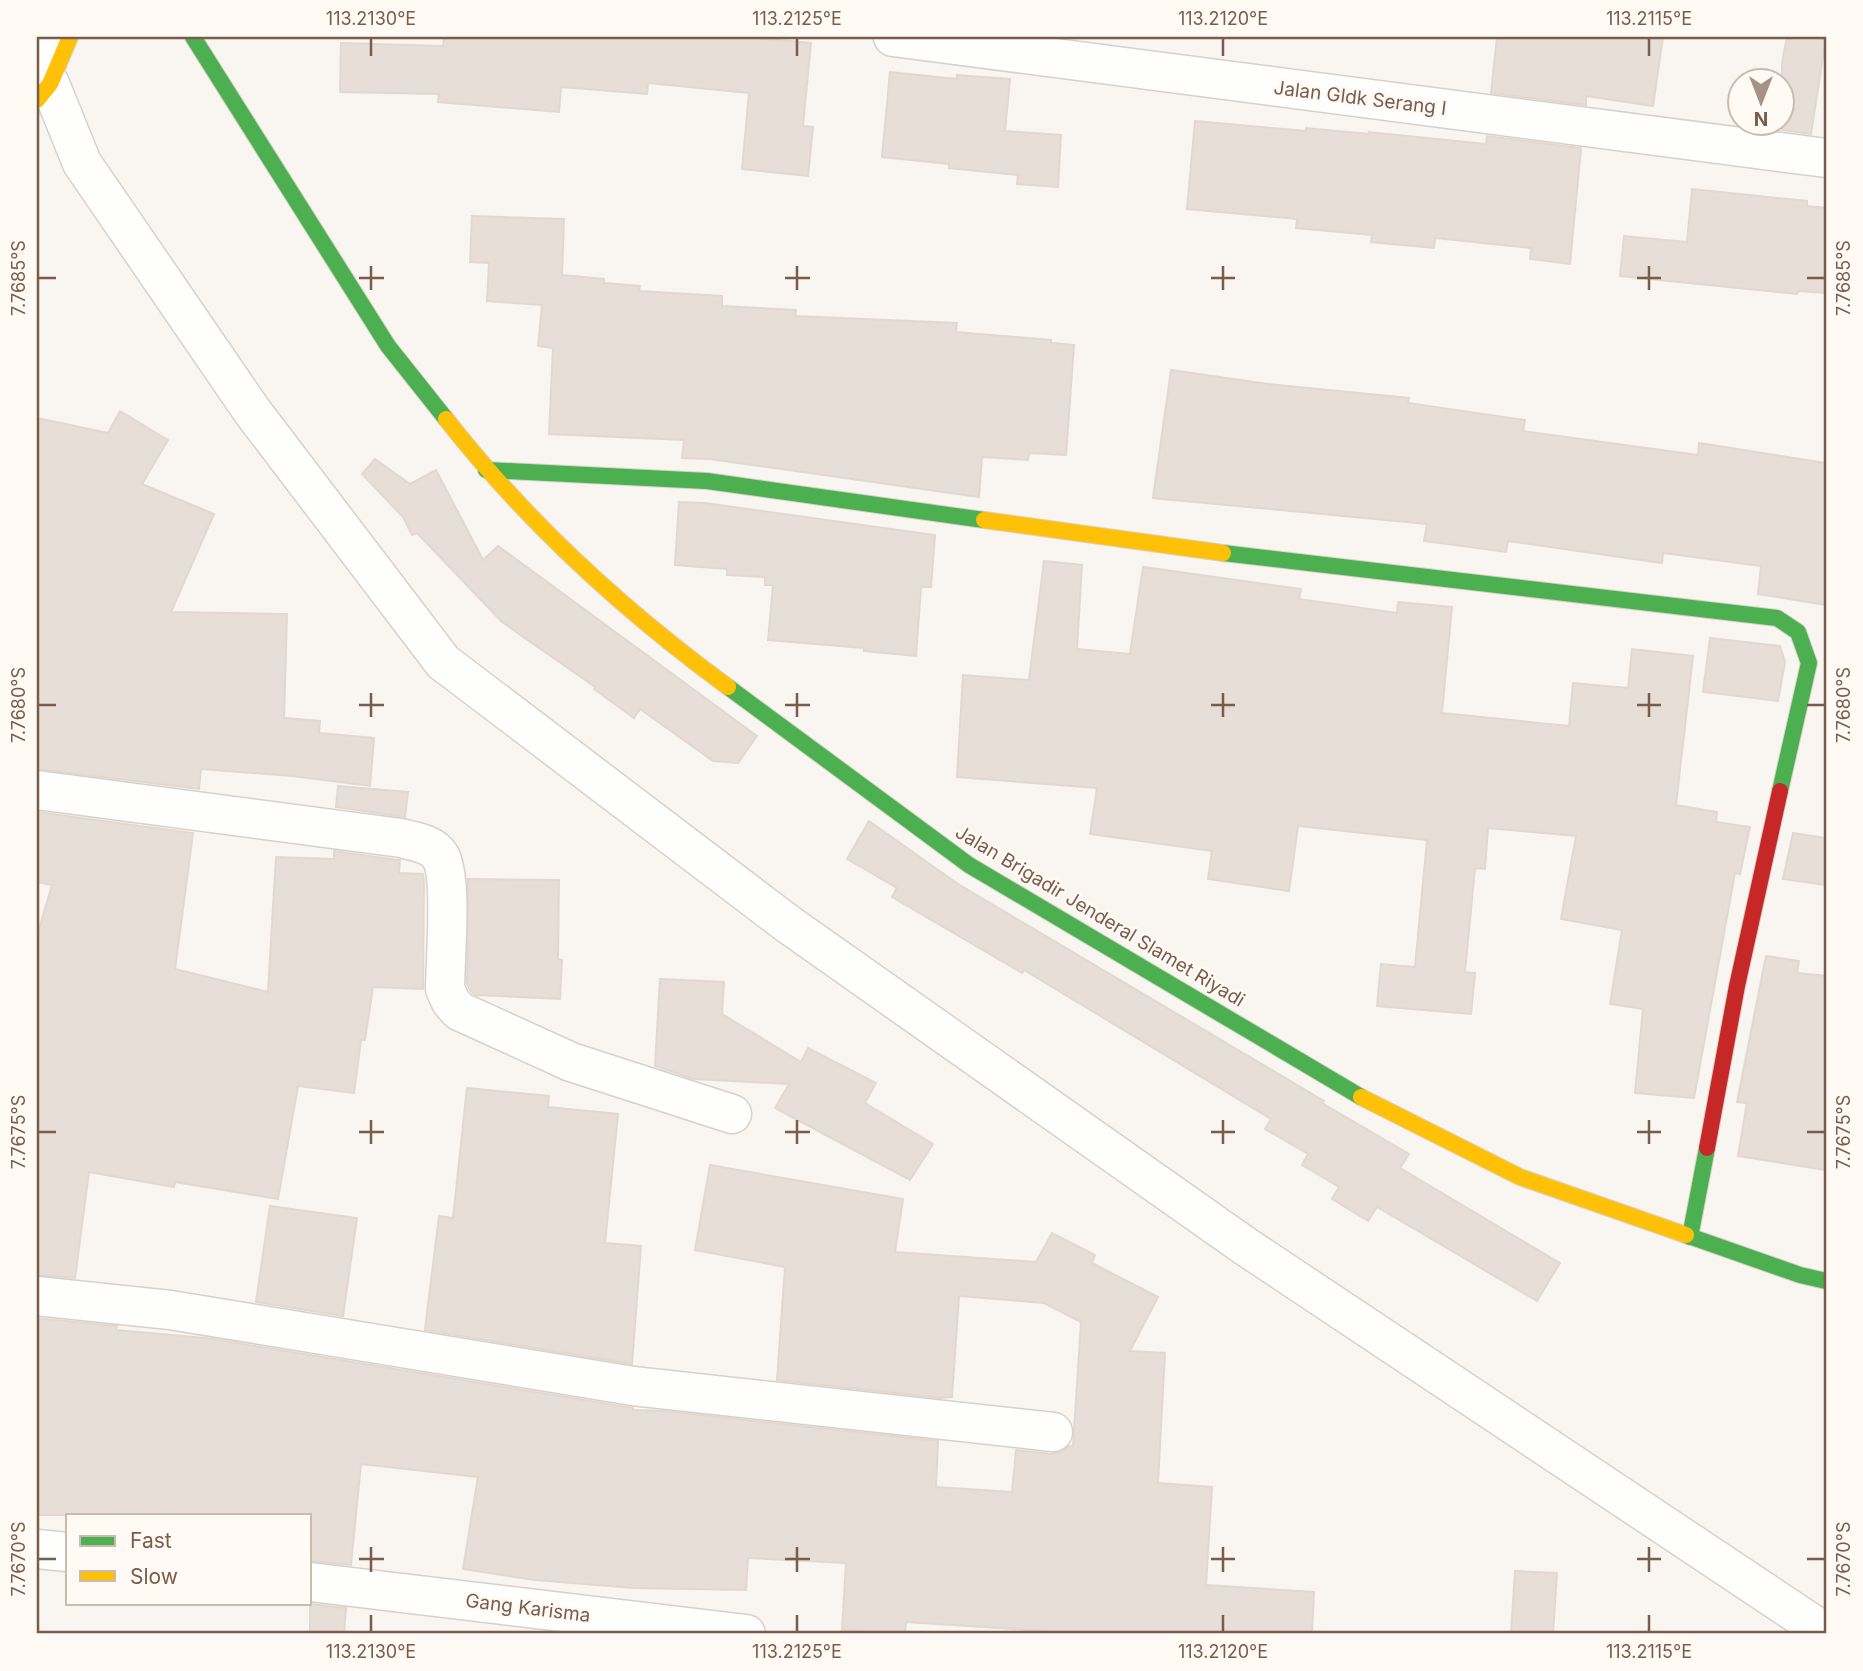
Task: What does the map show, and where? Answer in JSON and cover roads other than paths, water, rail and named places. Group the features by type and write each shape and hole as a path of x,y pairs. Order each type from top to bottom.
{"main road":[{"path":"41,82 70,37"},
{"name":"Jalan Brigadir Jenderal Slamet Riyadi","path":"173,37 195,39 388,346 486,470 582,568 710,674 969,865 1381,1109 1520,1177 1826,1282"},
{"path":"486,470 707,481 1208,551 1777,618 1798,632 1809,663 1737,986 1690,1237"}],"street":[{"path":"50,37 41,82 82,163 252,411 443,662 788,924 1245,1246 1826,1633"},
{"name":"Jalan Gldk Serang I","path":"893,37 1826,158"},
{"path":"37,790 401,838 427,844 440,856 446,876 445,989 459,1011 571,1062 732,1114"},
{"path":"37,1296 170,1310 633,1386 1053,1432"},
{"path":"37,1549 66,1552"},
{"name":"Gang Karisma","path":"312,1582 746,1634"}]}
